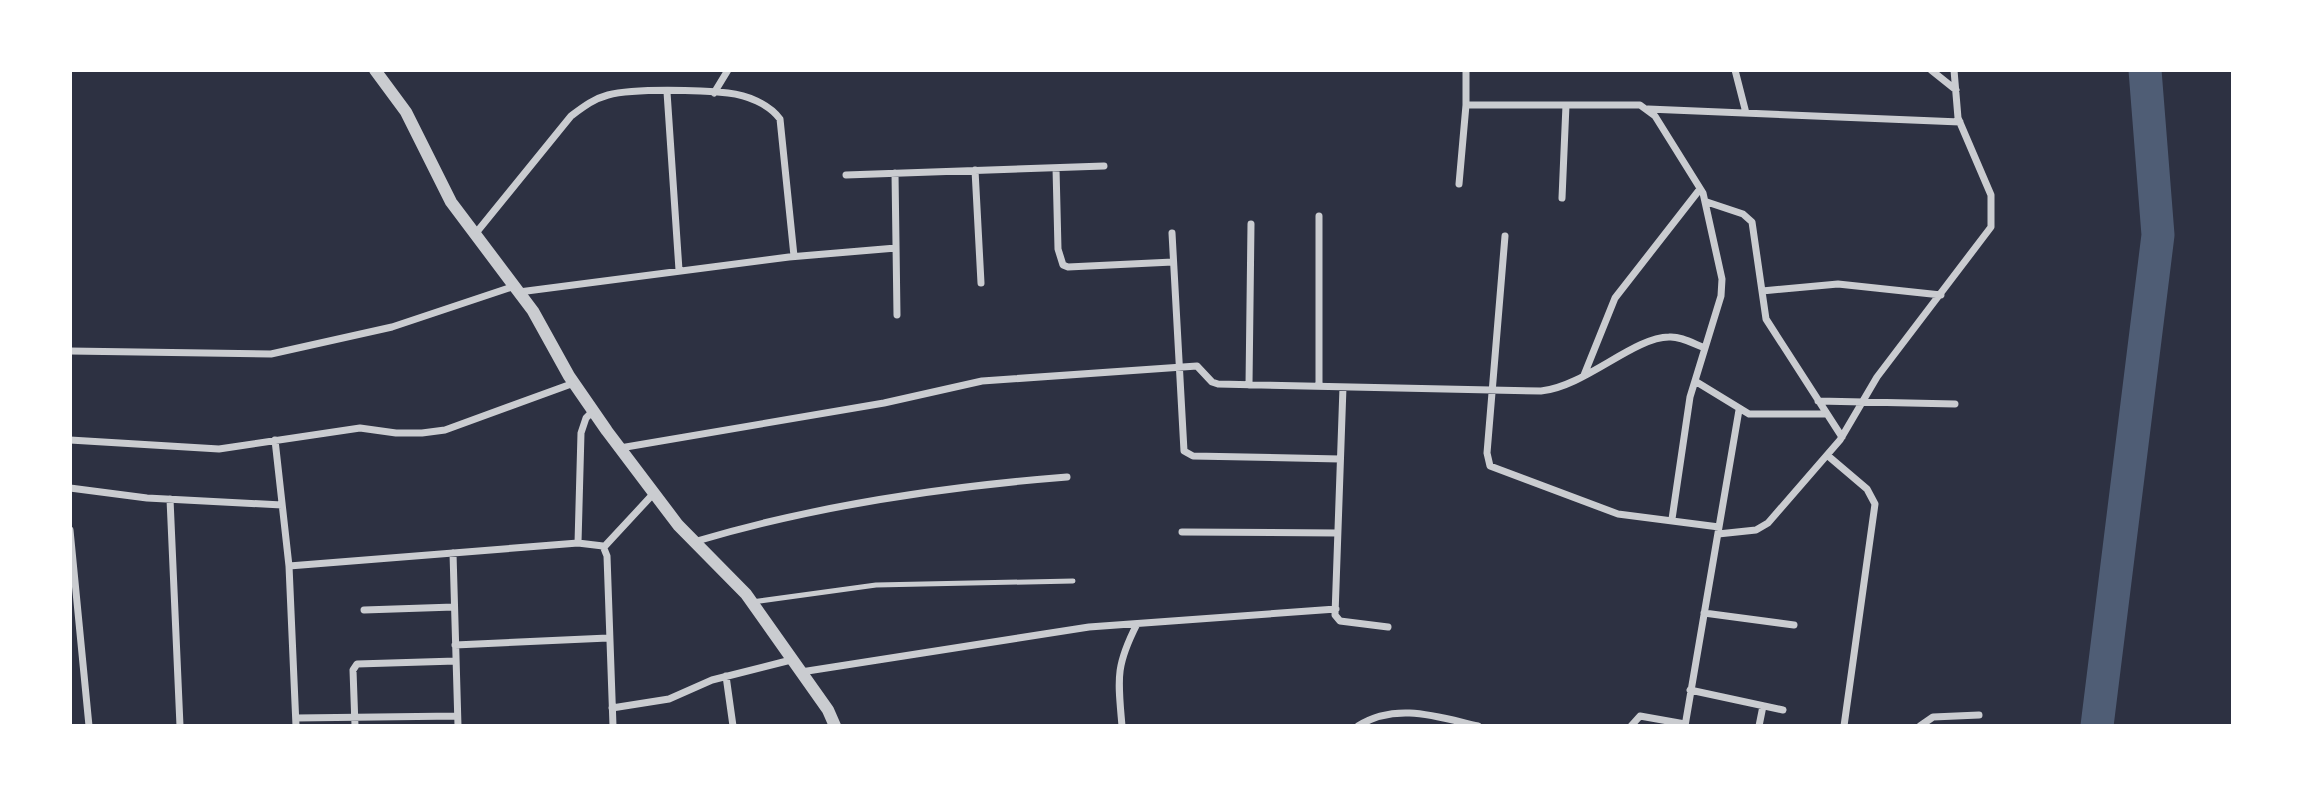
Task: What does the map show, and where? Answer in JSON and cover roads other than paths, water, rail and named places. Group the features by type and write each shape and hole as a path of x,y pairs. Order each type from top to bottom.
{"street":[{"path":"375,70 406,112 451,202 517,289 619,449 678,525 697,541 752,602 828,710 835,726"},
{"path":"714,93 728,70"},
{"path":"1459,184 1466,105 1465,70"},
{"path":"1735,70 1746,113"},
{"path":"1931,70 1956,91"},
{"path":"1505,236 1488,460 1497,471 1618,514 1672,519 1719,531 1763,528 1842,437 1877,377 1985,239 1993,216 1991,195 1960,122 1954,70"},
{"path":"667,92 679,271"},
{"path":"475,233 570,116 590,101 610,94 714,93 752,99 773,110 780,119 794,256"},
{"path":"1466,105 1631,105 1648,109 1960,122"},
{"path":"1562,198 1566,105"},
{"path":"1648,109 1655,116 1707,202 1722,288 1695,381 1672,519"},
{"path":"846,175 1104,166"},
{"path":"1056,168 1058,249 1063,265 1068,267 1173,262"},
{"path":"975,170 981,283"},
{"path":"895,173 897,315"},
{"path":"1584,376 1615,298 1700,189"},
{"path":"1707,202 1743,214 1752,222 1766,319 1842,437"},
{"path":"1319,216 1319,386"},
{"path":"1249,385 1251,224"},
{"path":"1172,233 1182,446 1188,455 1340,459"},
{"path":"70,351 271,354 392,327 517,289 794,256 896,248"},
{"path":"1762,291 1838,284 1941,295"},
{"path":"619,449 884,403 982,381 1197,366 1212,382 1218,384 1553,390 1666,337 1705,348"},
{"path":"1695,381 1739,410 1757,415 1827,414"},
{"path":"70,440 197,449 360,428 396,433 445,430 575,383"},
{"path":"1343,387 1336,609 1340,621 1388,627"},
{"path":"1818,401 1955,404"},
{"path":"578,543 581,433 586,418 594,410"},
{"path":"1630,726 1640,716 1685,725 1739,410"},
{"path":"275,440 289,566 296,722 355,717 457,716"},
{"path":"1827,455 1867,489 1875,504 1844,726"},
{"path":"697,541 763,522 839,505 980,484 1067,477"},
{"path":"70,488 170,499 282,505"},
{"path":"604,547 655,492"},
{"path":"170,499 180,726"},
{"path":"70,530 74,601 89,726"},
{"path":"1182,531 1337,533"},
{"path":"289,566 598,543 604,547 607,555 613,726"},
{"path":"453,553 458,726"},
{"path":"363,610 454,607"},
{"path":"802,672 1089,627 1336,609"},
{"path":"1704,613 1794,625"},
{"path":"1122,726 1118,671 1122,652 1137,624"},
{"path":"455,645 608,638"},
{"path":"612,708 669,699 696,685 792,660"},
{"path":"355,726 353,670 357,664 456,661"},
{"path":"726,676 733,726"},
{"path":"1690,690 1783,710"},
{"path":"1759,726 1763,706"},
{"path":"1358,726 1367,720 1400,712 1478,726"},
{"path":"1920,726 1933,717 1979,715"}],"lane":[{"path":"752,602 876,585 1073,581"}],"waterway":[{"path":"2097,726 2158,235 2145,70"}]}
